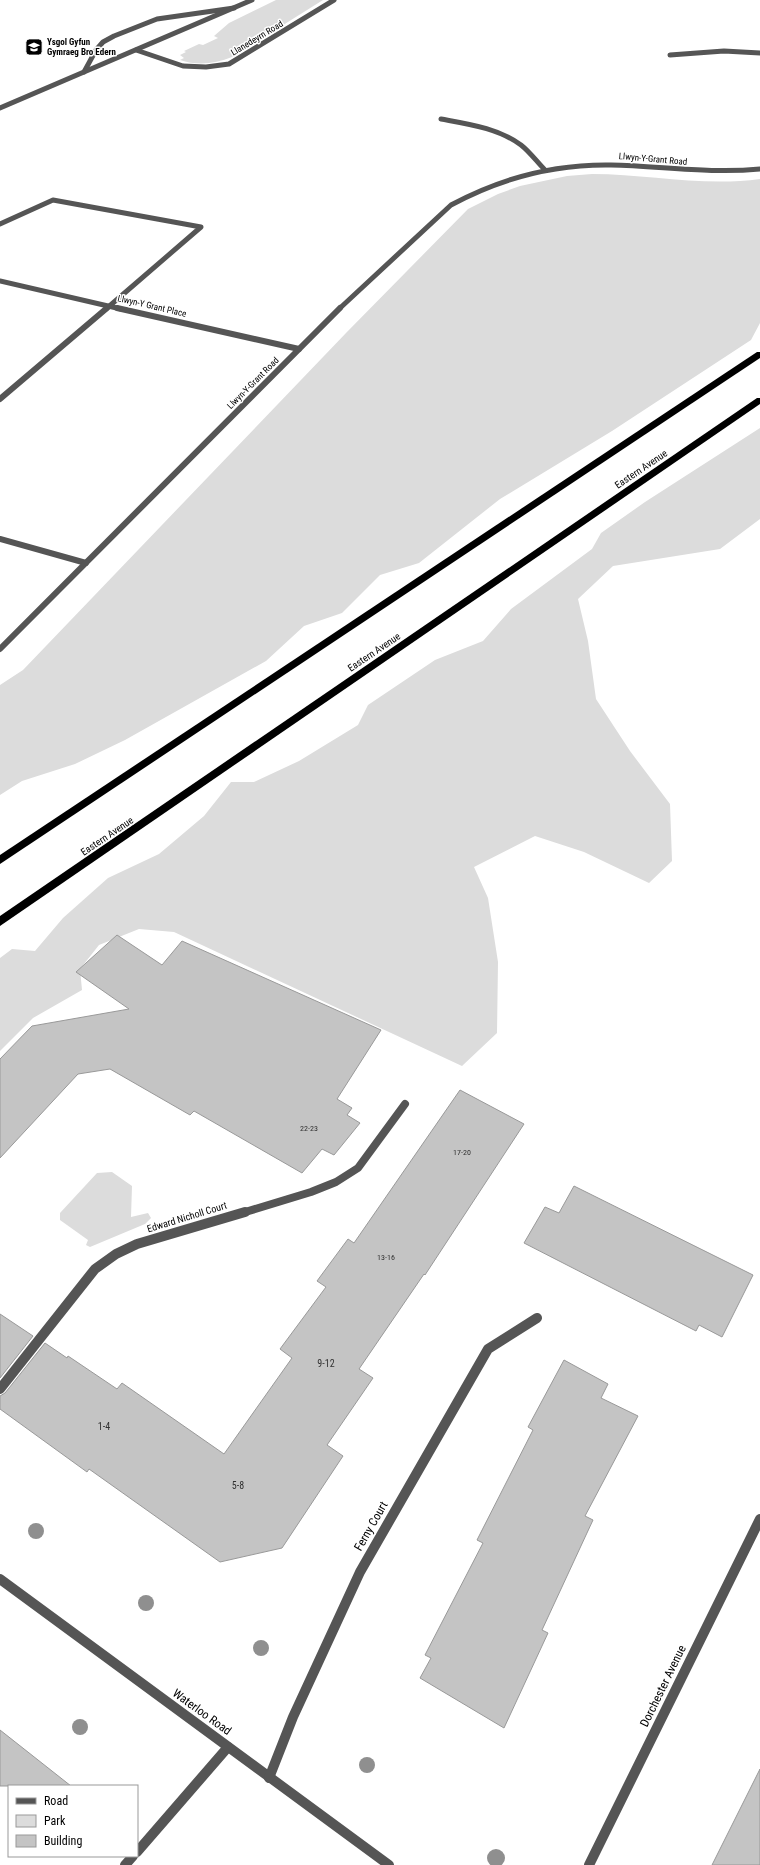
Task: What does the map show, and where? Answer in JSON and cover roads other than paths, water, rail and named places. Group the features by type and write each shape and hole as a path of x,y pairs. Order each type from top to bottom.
{"highway":[{"path":"0,860 760,354"},
{"name":"Eastern Avenue","path":"0,922 760,400"}],"street":[{"path":"0,108 252,0"},
{"name":"Llanedeyrn Road","path":"136,50 183,66 206,67 229,64 334,0"},
{"path":"84,72 96,50 103,42 114,36 157,19 234,8"},
{"path":"670,55 724,51 760,53"},
{"path":"441,119 484,128 511,139 521,145 545,170"},
{"name":"Llwyn-Y-Grant Road","path":"0,649 354,294 451,205 468,194 526,174 565,167 611,165 707,172 760,169"},
{"path":"0,224 53,200 201,227 0,399"},
{"name":"Llwyn-Y Grant Place","path":"0,281 299,349"},
{"path":"0,539 86,563"},
{"name":"Edward Nicholl Court","path":"0,1389 96,1269 116,1254 137,1244 311,1192 336,1182 358,1168 405,1104"},
{"name":"Ferny Court","path":"269,1778 295,1712 360,1572 488,1349 537,1318"},
{"name":"Dorchester Avenue","path":"590,1865 760,1519"},
{"name":"Waterloo Road","path":"0,1579 389,1865"},
{"path":"138,1851 228,1747"},
{"path":"125,1865 132,1857"}],"place":[{"name":"Ysgol Gyfun Gymraeg Bro Edern","path":"34,47"}]}
